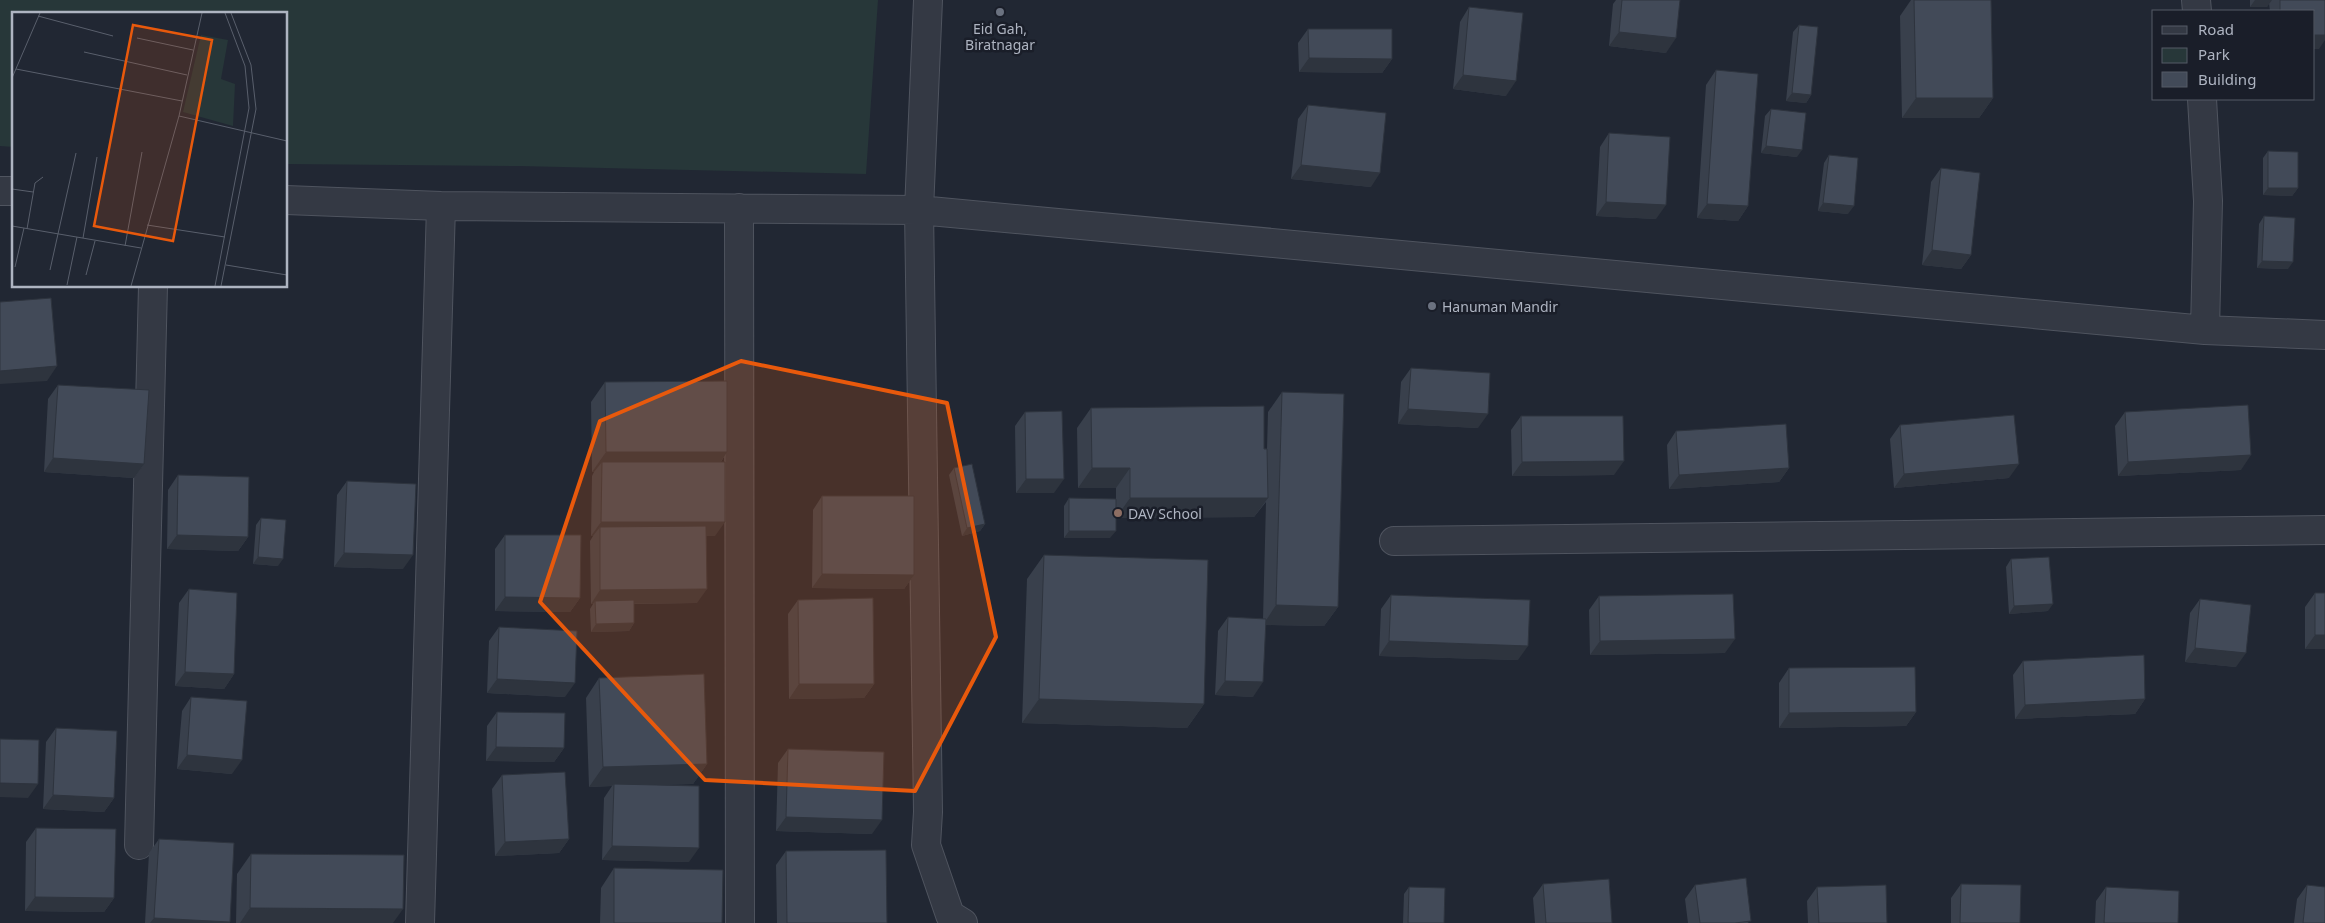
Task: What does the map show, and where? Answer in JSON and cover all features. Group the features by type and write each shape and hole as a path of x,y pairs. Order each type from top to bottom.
{"street":[{"path":"928,0 918,210 928,812 926,845 950,915 963,923"},
{"path":"2202,100 2208,201 2205,330"},
{"path":"288,200 441,206 918,210 2205,330 2325,335"},
{"path":"420,923 441,206"},
{"path":"739,208 740,923"},
{"path":"139,845 153,288"},
{"path":"1394,541 2325,530"}],"highlighted area":[{"path":"741,361 947,403 996,637 915,791 705,780 540,602 600,421"}],"green space":[{"path":"0,0 878,0 866,174 519,166 288,164 288,12 12,12 12,147 0,146"}],"building":[{"path":"1622,0 1680,0 1676,38 1619,32"},
{"path":"1914,0 1991,0 1993,98 1916,98"},
{"path":"2280,0 2325,0 2325,35 2315,35 2315,10 2280,10"},
{"path":"1469,7 1523,13 1516,81 1463,75"},
{"path":"1799,25 1818,27 1811,95 1792,93"},
{"path":"1308,29 1392,29 1392,59 1309,58"},
{"path":"1716,70 1758,74 1748,206 1707,204"},
{"path":"1308,105 1386,113 1380,173 1301,165"},
{"path":"1771,109 1806,113 1802,150 1766,146"},
{"path":"1609,133 1670,137 1666,205 1606,202"},
{"path":"2268,151 2298,152 2298,188 2268,188"},
{"path":"1829,155 1858,158 1854,206 1823,203"},
{"path":"1941,168 1980,173 1971,255 1932,250"},
{"path":"2264,216 2295,218 2293,262 2262,261"},
{"path":"51,298 57,366 0,371 0,302"},
{"path":"1411,368 1490,373 1488,414 1408,409"},
{"path":"727,381 727,452 606,452 605,382"},
{"path":"58,385 149,390 144,464 53,458"},
{"path":"1282,392 1344,394 1338,607 1276,605"},
{"path":"2248,405 2251,455 2128,462 2125,412"},
{"path":"1264,406 1264,449 1267,449 1268,498 1130,498 1130,468 1092,468 1091,408"},
{"path":"1062,411 1064,479 1026,479 1025,412"},
{"path":"2014,415 2019,464 1904,474 1900,425"},
{"path":"1521,416 1623,416 1624,461 1522,462"},
{"path":"1786,424 1789,468 1679,475 1676,431"},
{"path":"602,462 725,462 725,522 601,522"},
{"path":"972,464 985,524 967,528 954,468"},
{"path":"178,475 249,477 248,537 177,535"},
{"path":"347,481 416,484 413,555 344,553"},
{"path":"822,496 914,496 914,575 822,574"},
{"path":"1069,498 1116,499 1116,531 1069,531"},
{"path":"261,518 286,520 283,559 258,557"},
{"path":"706,526 707,589 600,590 600,527"},
{"path":"505,535 581,535 580,598 505,597"},
{"path":"1044,555 1208,560 1204,704 1039,699"},
{"path":"2049,557 2053,604 2014,606 2011,559"},
{"path":"189,589 237,593 234,674 185,672"},
{"path":"2315,593 2325,593 2325,635 2315,635"},
{"path":"1733,594 1735,639 1600,641 1599,596"},
{"path":"1391,595 1530,600 1528,646 1389,641"},
{"path":"873,598 874,684 799,684 798,600"},
{"path":"2200,599 2251,605 2246,653 2195,648"},
{"path":"634,600 634,623 596,624 595,601"},
{"path":"1228,617 1266,619 1263,682 1225,681"},
{"path":"499,627 577,631 575,683 497,679"},
{"path":"2144,655 2145,699 2025,705 2023,661"},
{"path":"1915,667 1916,712 1789,713 1789,668"},
{"path":"704,674 707,764 603,767 599,678"},
{"path":"191,697 247,701 242,760 187,755"},
{"path":"497,712 565,713 564,748 496,747"},
{"path":"56,728 117,731 114,798 53,795"},
{"path":"0,739 39,740 38,784 0,783"},
{"path":"788,749 884,752 882,820 786,817"},
{"path":"565,772 569,839 505,842 502,775"},
{"path":"614,784 699,786 699,848 612,846"},
{"path":"36,828 116,829 114,898 35,897"},
{"path":"159,839 234,843 230,922 154,918"},
{"path":"886,850 887,923 787,923 786,851"},
{"path":"251,854 404,855 403,909 250,908"},
{"path":"614,868 723,870 722,923 614,923"},
{"path":"1746,878 1751,921 1700,923 1695,885"},
{"path":"1609,879 1612,923 1546,923 1543,884"},
{"path":"1961,884 2021,885 2020,923 1960,923"},
{"path":"1886,885 1887,923 1819,923 1817,887"},
{"path":"2307,885 2325,887 2325,923 2303,923"},
{"path":"1409,887 1445,888 1444,923 1408,923"},
{"path":"2106,887 2179,891 2178,923 2104,923"}],"place":[{"name":"Eid Gah, Biratnagar","path":"1000,12"},
{"name":"Hanuman Mandir","path":"1432,306"},
{"name":"DAV School","path":"1118,513"}]}
